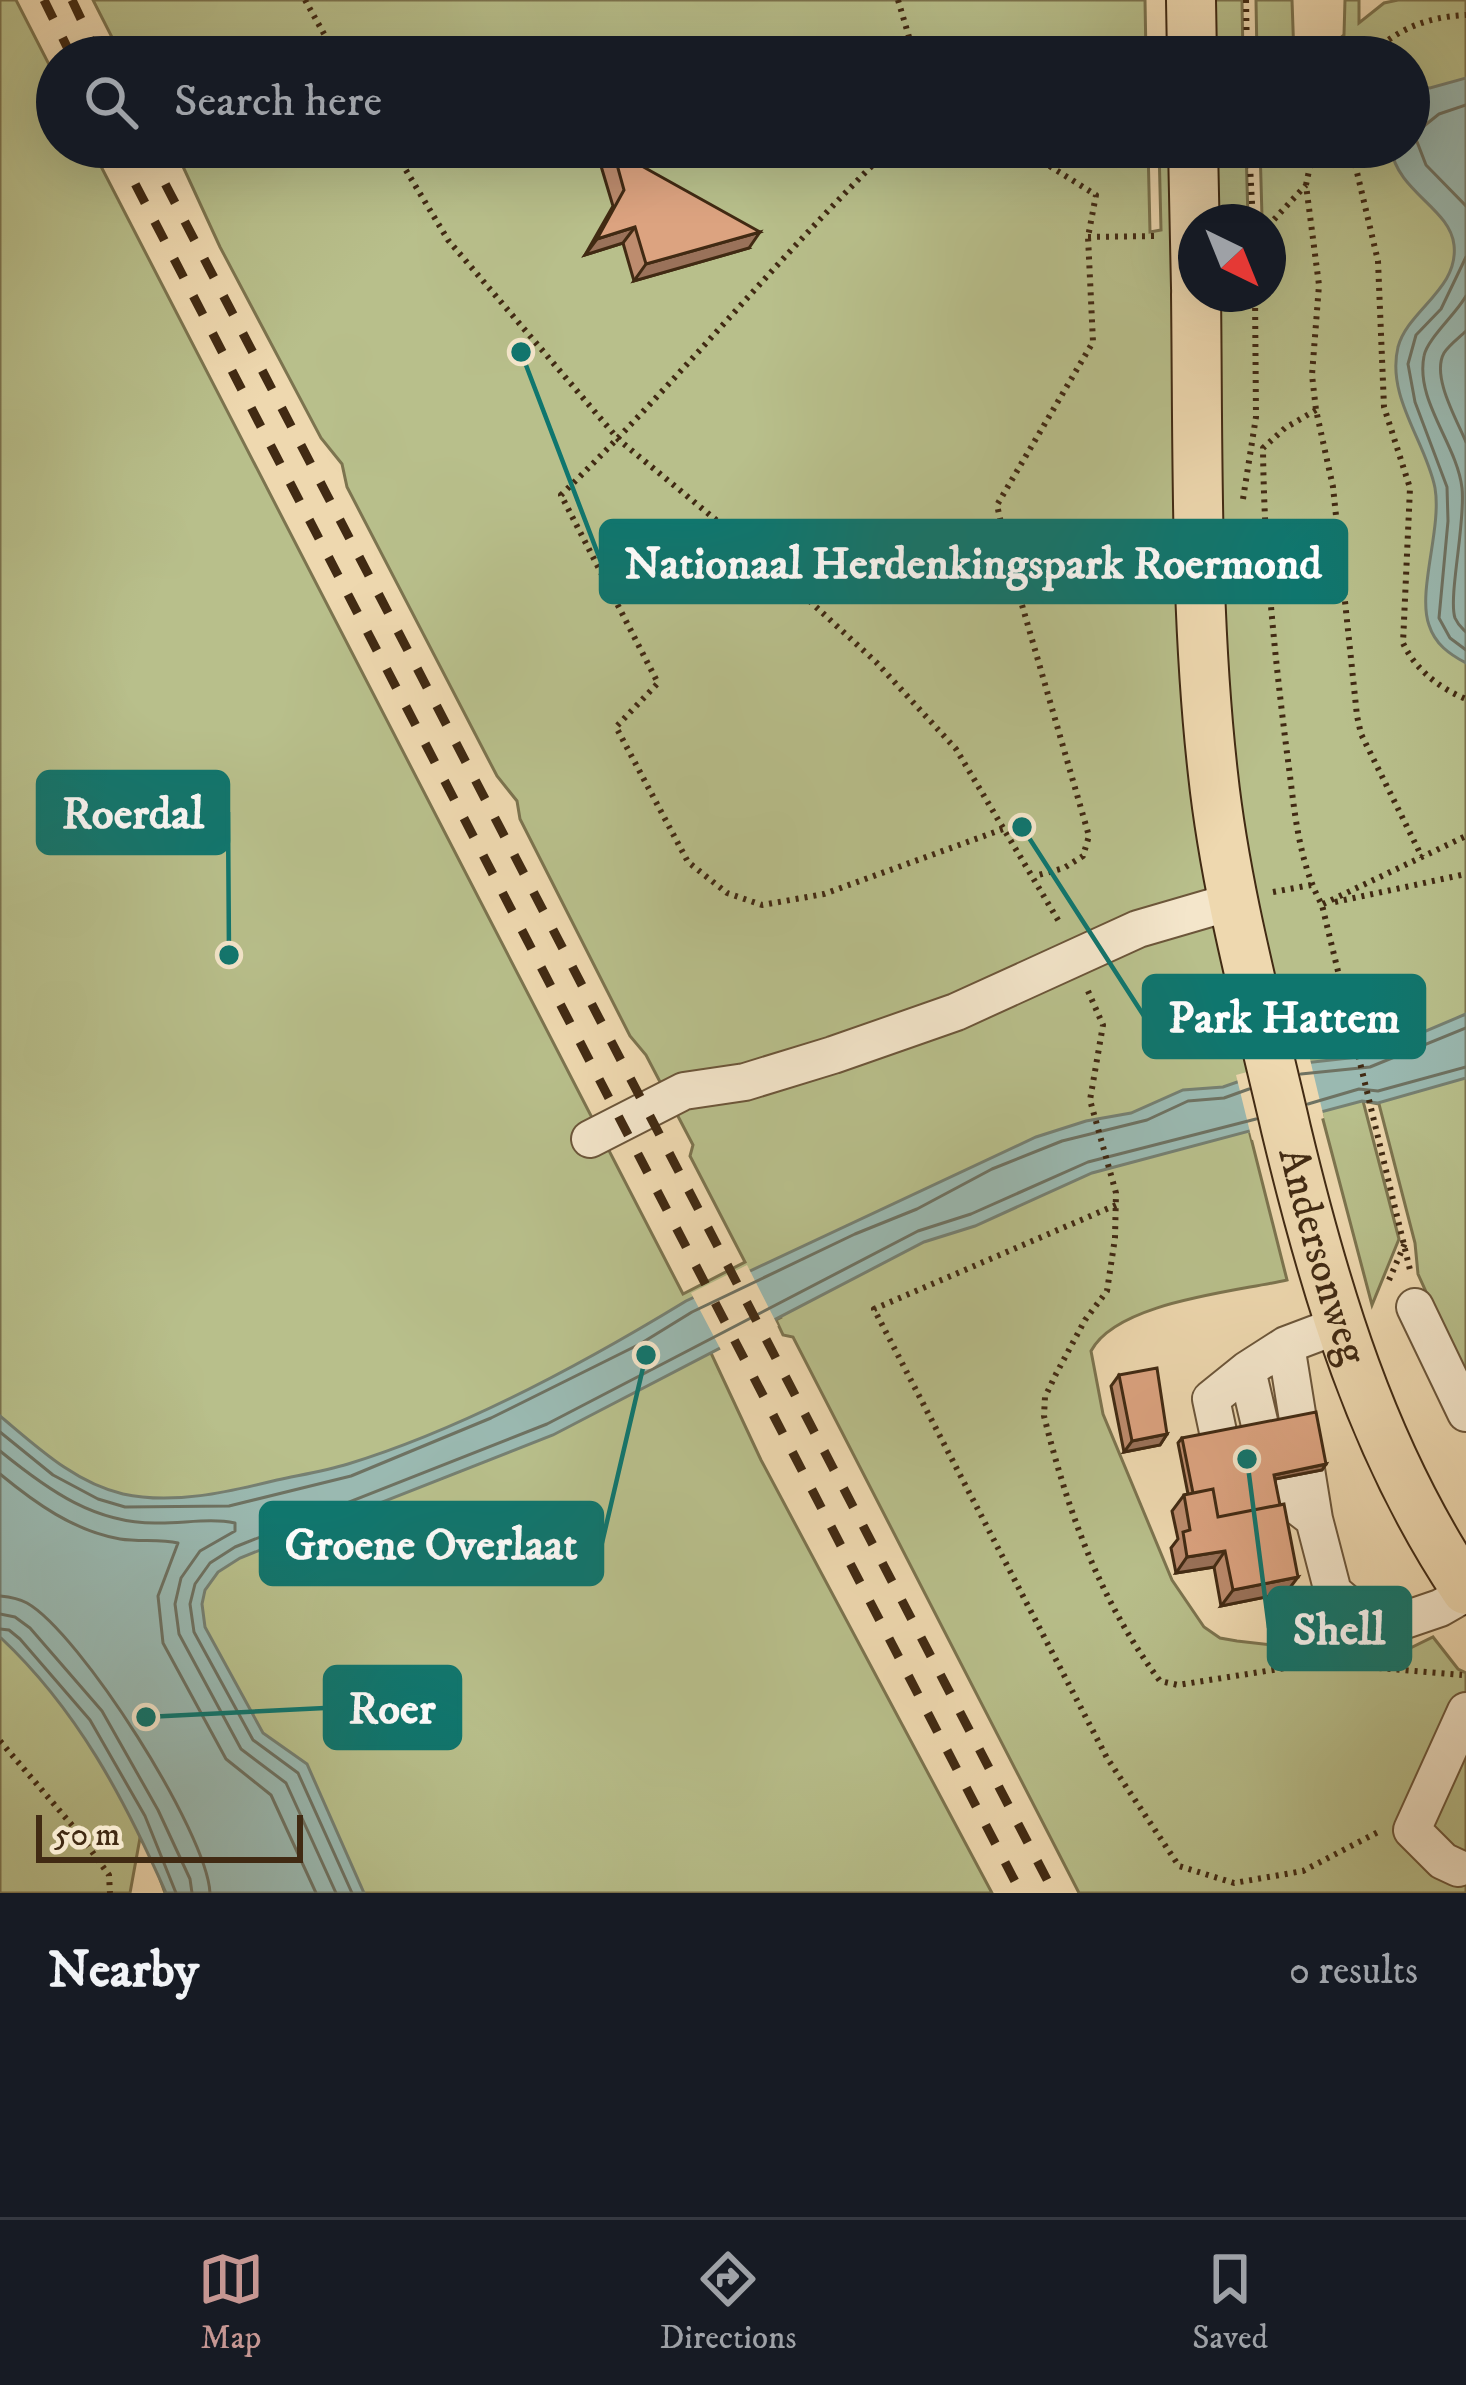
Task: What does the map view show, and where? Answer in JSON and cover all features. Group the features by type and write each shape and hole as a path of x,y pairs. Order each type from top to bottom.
{"main road":[{"path":"1191,0 1192,36"},
{"name":"Andersonweg","path":"1194,168 1195,204"},
{"name":"Andersonweg","path":"1196,312 1201,627 1213,777 1247,911 1316,1255 1384,1442 1416,1508 1466,1591"}],"lane":[{"path":"590,1139 684,1091 745,1082 956,1012 1138,929 1247,911"},
{"path":"1414,1307 1466,1413"},
{"path":"1314,1519 1275,1489 1247,1370 1286,1345 1339,1325"},
{"path":"1286,1345 1314,1519 1334,1592 1359,1615 1399,1622 1440,1608 1466,1591"},
{"path":"1458,1868 1443,1861 1412,1830 1466,1711"}],"path":[{"path":"305,0 325,36"},
{"path":"898,0 909,36"},
{"path":"1246,0 1247,36"},
{"path":"1394,36 1438,16 1466,15"},
{"path":"405,168 448,240 619,440 767,562 876,662 956,749 1078,956 1077,971 1102,1025 1090,1100 1116,1205 1107,1291 1056,1374 1045,1397 1044,1416 1087,1558 1147,1665 1160,1681 1178,1685 1317,1663 1466,1675"},
{"path":"869,168 619,440 561,495 658,683 616,727 688,862 727,893 761,905 824,894 1006,828"},
{"path":"1035,876 1064,868 1083,856 1089,836 997,505 1093,342 1088,237 1096,195 1053,168"},
{"path":"1250,168 1252,204"},
{"path":"1309,168 1306,185 1319,285 1312,375 1333,487 1361,734 1422,857"},
{"path":"1356,168 1378,261 1384,407 1410,488 1403,643 1412,662 1449,692 1466,699"},
{"path":"1286,207 1306,185"},
{"path":"1088,237 1154,236 1178,241"},
{"path":"1242,502 1256,417 1255,312"},
{"path":"1246,465 1285,428 1316,410"},
{"path":"1263,448 1274,658 1294,809 1405,1234"},
{"path":"1322,905 1466,836"},
{"path":"1322,905 1466,874"},
{"path":"1247,911 1311,885"},
{"path":"1116,1205 874,1309 1107,1758 1179,1866 1234,1883 1303,1870 1388,1827"},
{"path":"0,1741 109,1875 110,1893"}],"green space":[{"path":"0,0 16,0 36,39 36,168 102,168 683,1294 745,1262 690,1156 693,1145 646,1055 630,1036 520,819 517,801 497,776 347,487 342,464 321,438 184,168 1148,168 1150,232 1161,230 1160,168 1176,168 1182,204 1178,204 1178,312 1286,312 1286,204 1262,204 1261,168 1430,168 1430,36 1343,36 1345,0 1359,0 1359,23 1384,3 1466,0 1466,1380 1418,1274 1415,1243 1379,1104 1363,1101 1399,1239 1372,1305 1321,1112 1250,1134 1287,1280 1150,1310 1105,1334 1091,1351 1103,1414 1172,1580 1204,1627 1220,1638 1237,1641 1390,1658 1433,1637 1466,1673 1466,1893 1079,1893 793,1337 783,1335 776,1320 782,1317 710,1351 761,1460 992,1893 165,1893 140,1838 130,1893 0,1893"},
{"path":"93,0 1145,0 1146,36 111,36"},
{"path":"1213,0 1242,0 1243,36 1213,36"},
{"path":"1256,0 1292,0 1293,36 1257,36"},
{"path":"1215,168 1247,168 1248,204 1216,204"}],"water":[{"path":"1466,78 1466,663 1443,648 1429,625 1426,595 1435,488 1397,384 1403,334 1441,287 1453,260 1454,245 1443,220 1398,168 1430,168 1430,88"},
{"path":"1466,1014 1466,1078 1092,1173 975,1226 924,1242 553,1435 240,1558 218,1572 205,1590 205,1627 263,1733 307,1764 364,1893 166,1893 96,1756 53,1694 0,1637 0,1416 73,1473 105,1489 142,1497 220,1493 339,1466 478,1414 686,1301 1036,1137 1131,1113 1183,1090 1223,1087 1286,1065 1367,1056"}],"pier":[{"path":"1309,1055 1324,1118 1252,1140 1236,1075"},
{"path":"747,1265 778,1326 722,1352 691,1293"}],"building":[{"path":"618,168 645,168 760,232 646,264 635,227 597,239 624,190"},
{"path":"1157,1368 1167,1434 1132,1441 1119,1375"},
{"path":"1316,1412 1326,1464 1274,1475 1280,1505 1218,1517 1213,1489 1193,1493 1182,1438"},
{"path":"1213,1489 1218,1517 1284,1504 1298,1577 1233,1590 1225,1551 1187,1557 1183,1532 1190,1530 1184,1495"}],"railway":[{"path":"44,0 62,36"},
{"path":"72,0 89,36"},
{"path":"127,168 1021,1893"},
{"path":"157,168 1054,1893"}],"place":[{"name":"Nationaal Herdenkingspark Roermond","path":"521,352"},
{"name":"Park Hattem","path":"1022,827"},
{"name":"Roerdal","path":"229,955"},
{"name":"Groene Overlaat","path":"646,1355"},
{"name":"Shell","path":"1247,1459"},
{"name":"Roer","path":"146,1717"}]}
